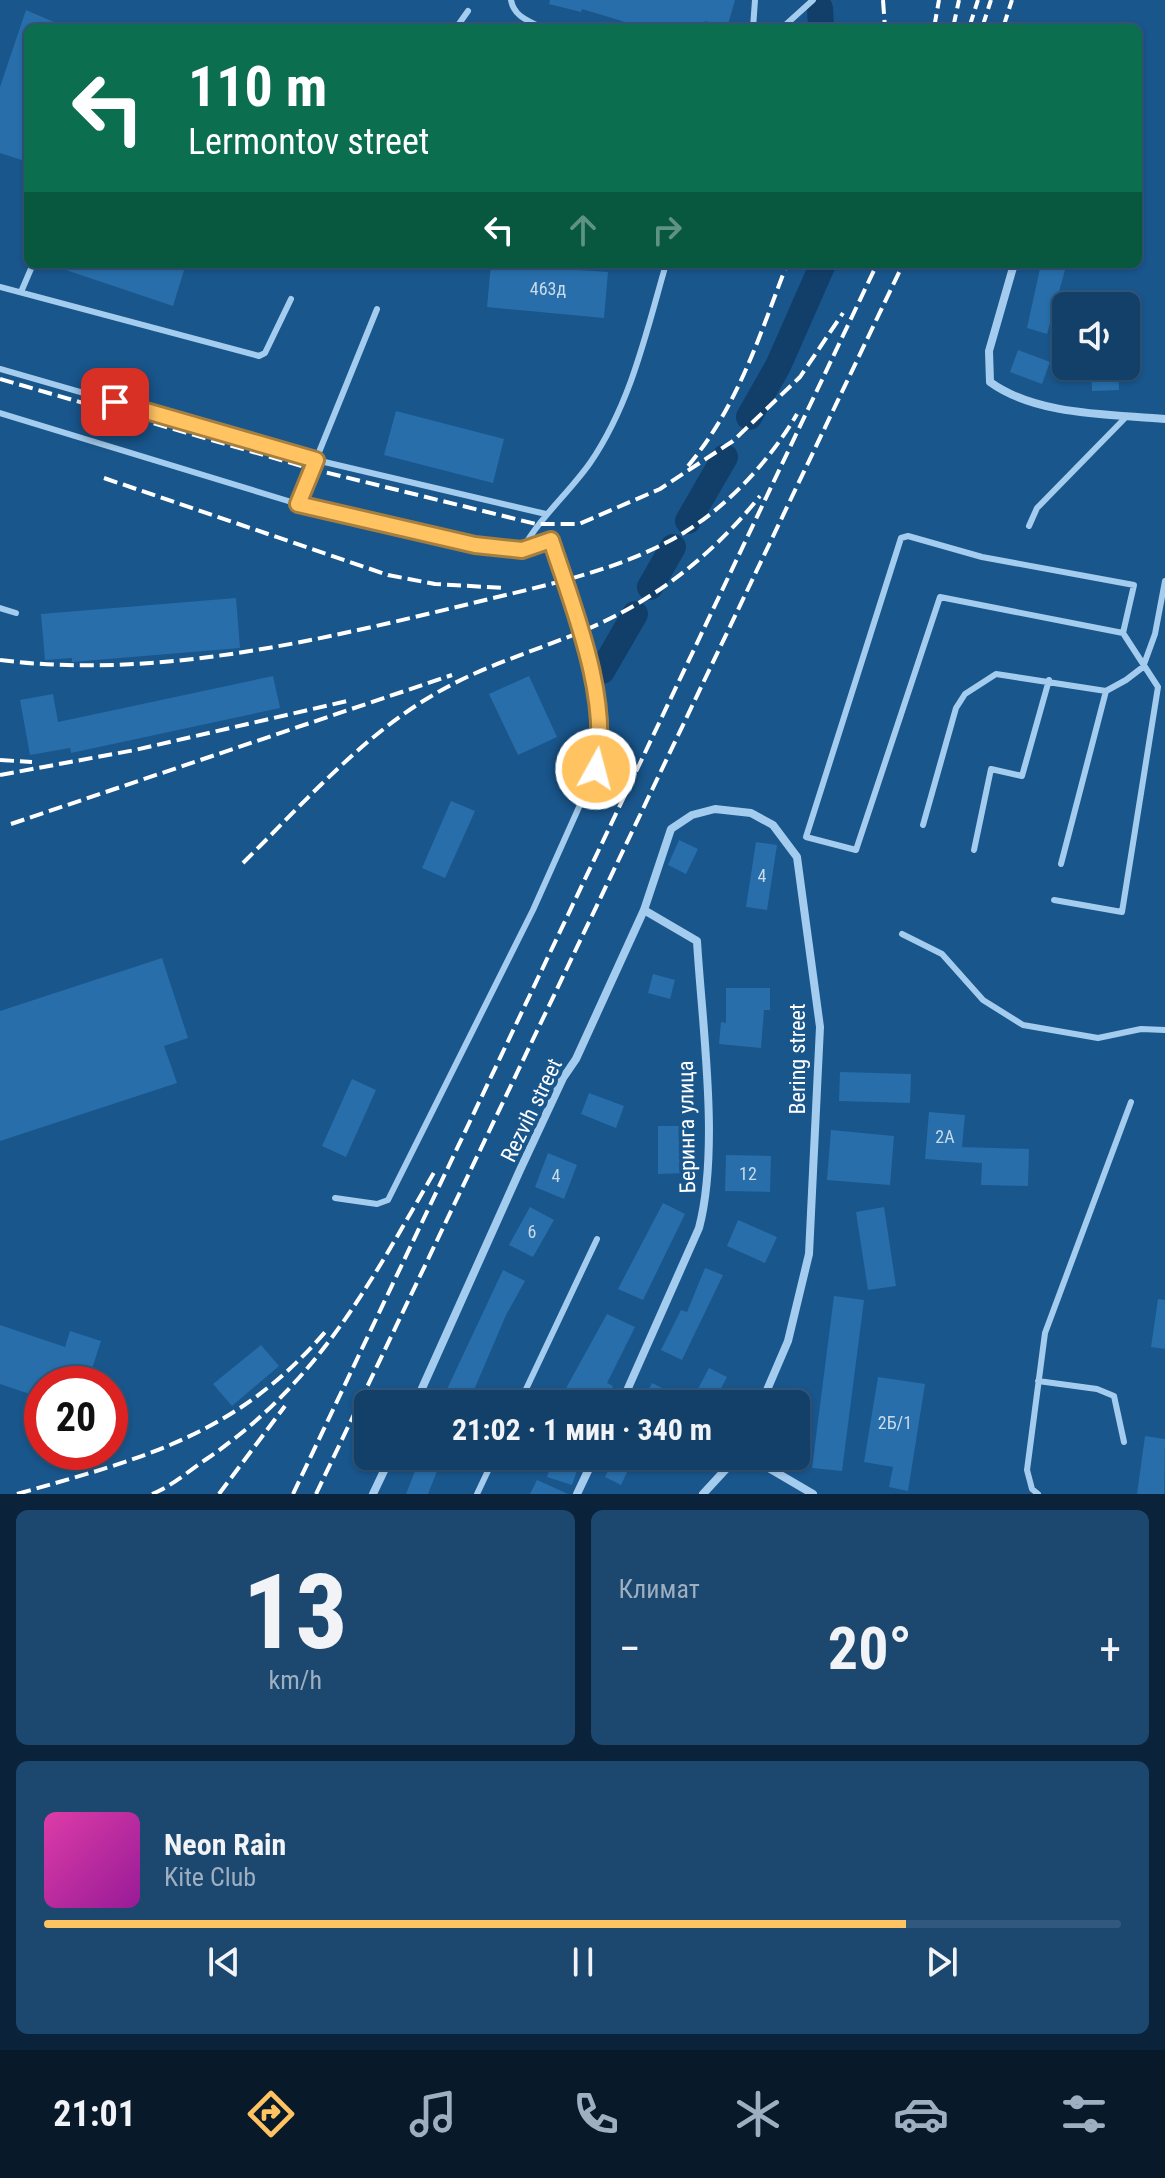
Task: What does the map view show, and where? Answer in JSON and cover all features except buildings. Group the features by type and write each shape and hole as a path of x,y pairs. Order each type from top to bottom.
{"street":[{"path":"1013,268 989,351 990,382 1021,399 1165,419"},
{"name":"Bering street","path":"671,829 692,815 715,809 751,813 773,825 797,857 820,1027 809,1254 788,1341 767,1390"},
{"name":"Rezvih street","path":"421,1390 520,1170 563,1078 576,1059 644,910 671,829"},
{"name":"Беринга улица","path":"627,1390 699,1228 705,1206 707,1152 697,941 644,910"},
{"path":"373,1494 384,1470"},
{"path":"577,1494 588,1470"},
{"path":"703,1494 725,1470"},
{"path":"772,1470 813,1494"}],"lane":[{"path":"511,0 513,9 535,24"},
{"path":"753,24 755,0"},
{"path":"786,24 813,0"},
{"path":"459,24 468,11"},
{"path":"21,292 31,268"},
{"path":"522,550 546,514 589,464 624,405 665,268"},
{"path":"0,287 259,356 265,353 291,299"},
{"path":"298,504 377,309"},
{"path":"0,369 316,460 546,514"},
{"path":"0,413 298,504 475,545 522,550 551,540 598,704 600,749 596,769 539,897 388,1200 377,1204 335,1198"},
{"path":"1029,526 1037,508 1127,416"},
{"path":"1054,900 1122,912 1158,687 1123,633 1134,585 982,557 908,536 901,538 806,837 856,850 940,597 1123,633"},
{"path":"1061,864 1106,691 1143,667 1155,634 1165,581"},
{"path":"0,608 16,613"},
{"path":"923,825 956,708 965,694 996,674 1106,691"},
{"path":"974,850 991,769 1022,776 1049,680"},
{"path":"902,934 942,954 983,1000 1023,1025 1098,1038 1141,1029 1165,1030"},
{"path":"1038,1494 1032,1489 1027,1470 1045,1333 1067,1266 1085,1231 1131,1102"},
{"path":"526,1390 597,1239"},
{"path":"1038,1381 1097,1389 1114,1396 1124,1442"},
{"path":"477,1494 488,1470"}],"waterway":[{"path":"820,8 821,24"},
{"path":"749,417 778,366 821,268"},
{"path":"688,521 725,457"},
{"path":"650,587 673,547"},
{"path":"602,671 635,614"}],"railway":[{"path":"883,0 885,24"},
{"path":"935,24 939,0"},
{"path":"954,24 959,0"},
{"path":"970,24 978,0"},
{"path":"983,24 991,0"},
{"path":"1004,24 1012,0"},
{"path":"688,466 734,395 786,268"},
{"path":"293,1494 875,268"},
{"path":"316,1494 901,268"},
{"path":"0,379 312,469 536,524 579,524 660,489 733,441 800,377 843,313"},
{"path":"0,660 59,665 119,665 238,653 357,630 528,590 609,567 660,546 718,508 775,447 797,414"},
{"path":"104,478 388,575 435,584 504,588"},
{"path":"243,863 333,773 406,712 469,676 578,633 631,608 700,558 760,496"},
{"path":"11,824 452,675"},
{"path":"0,775 135,750 347,701"},
{"path":"0,760 32,762"},
{"path":"152,1494 181,1478 247,1428 312,1363 364,1290 436,1169"},
{"path":"17,1494 146,1454 222,1419 257,1396 292,1367 326,1331"},
{"path":"219,1494 285,1406"}],"route":[{"path":"115,402 316,460 298,504 475,545 522,550 551,540 598,704 600,749 596,769"}]}
